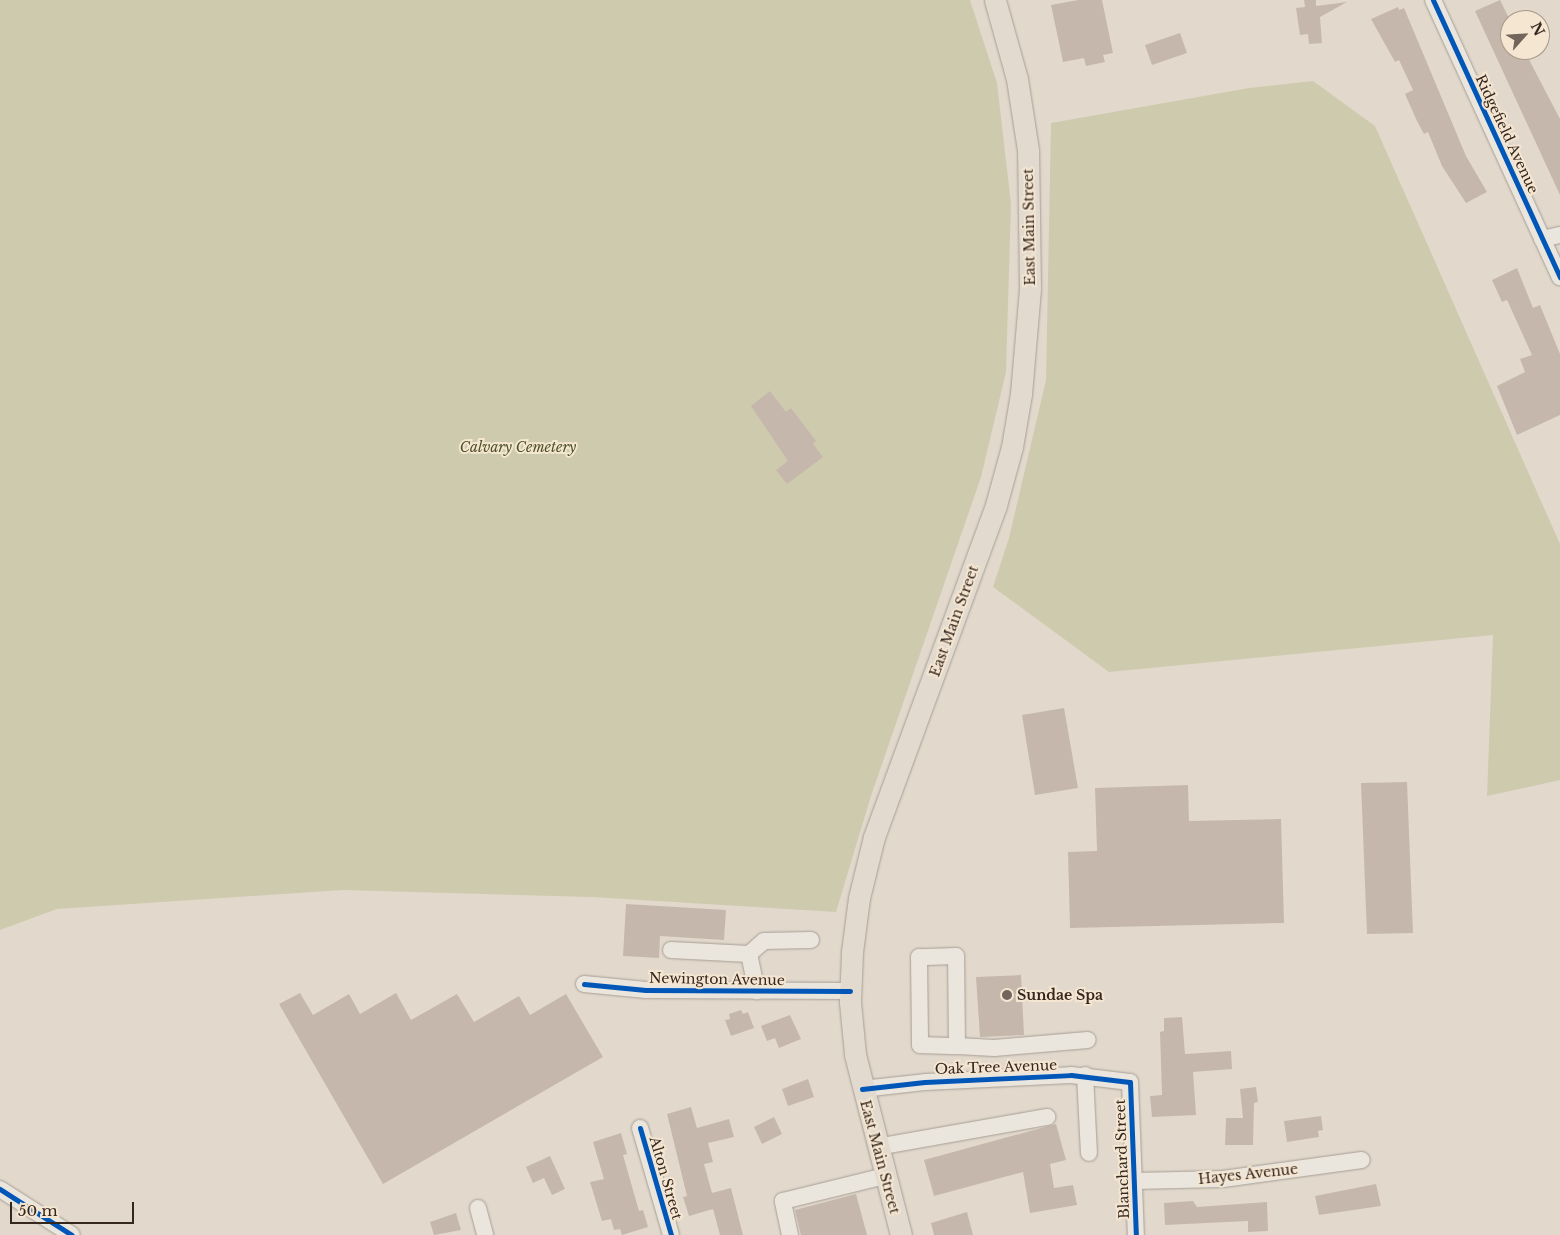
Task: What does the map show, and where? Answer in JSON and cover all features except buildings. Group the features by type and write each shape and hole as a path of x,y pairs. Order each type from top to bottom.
{"main road":[{"name":"East Main Street","path":"901,1235 862,1089 852,1027 850,991 855,924 867,861 996,505 1012,447 1021,394 1030,270 1028,150 1017,78 996,0"}],"street":[{"name":"Ridgefield Avenue","path":"1433,0 1560,277"},
{"path":"1542,238 1560,236"},
{"path":"671,950 749,954 764,941 811,940"},
{"path":"749,954 757,991"},
{"path":"957,1046 956,956 918,956 920,1045 994,1048 1088,1040"},
{"name":"Newington Avenue","path":"584,984 646,990 850,991"},
{"path":"1084,1075 1089,1153"},
{"name":"Oak Tree Avenue","path":"862,1089 925,1082 1084,1075 1130,1082"},
{"name":"Blanchard Street","path":"1130,1082 1136,1235"},
{"path":"877,1147 1047,1117"},
{"name":"Alton Street","path":"640,1128 671,1235"},
{"name":"Hayes Avenue","path":"1134,1181 1223,1179 1362,1160"},
{"path":"790,1235 783,1201 885,1176"},
{"path":"0,1189 72,1235"},
{"path":"478,1208 485,1235"}],"green space":[{"name":"Calvary Cemetery","path":"0,0 970,0 997,83 1011,204 1006,372 981,477 871,796 836,912 591,897 343,890 57,909 0,930"},
{"path":"1313,81 1375,126 1560,544 1560,780 1487,796 1493,635 1109,672 993,587 1009,538 1046,380 1051,123 1249,88"}],"cycle path":[{"path":"1433,0 1560,277"},
{"path":"584,984 646,990 850,991"},
{"path":"862,1089 925,1082 1071,1075 1130,1082 1136,1235"},
{"path":"640,1128 671,1235"},
{"path":"0,1189 72,1235"}],"place":[{"name":"Sundae Spa","path":"1007,995"}]}
